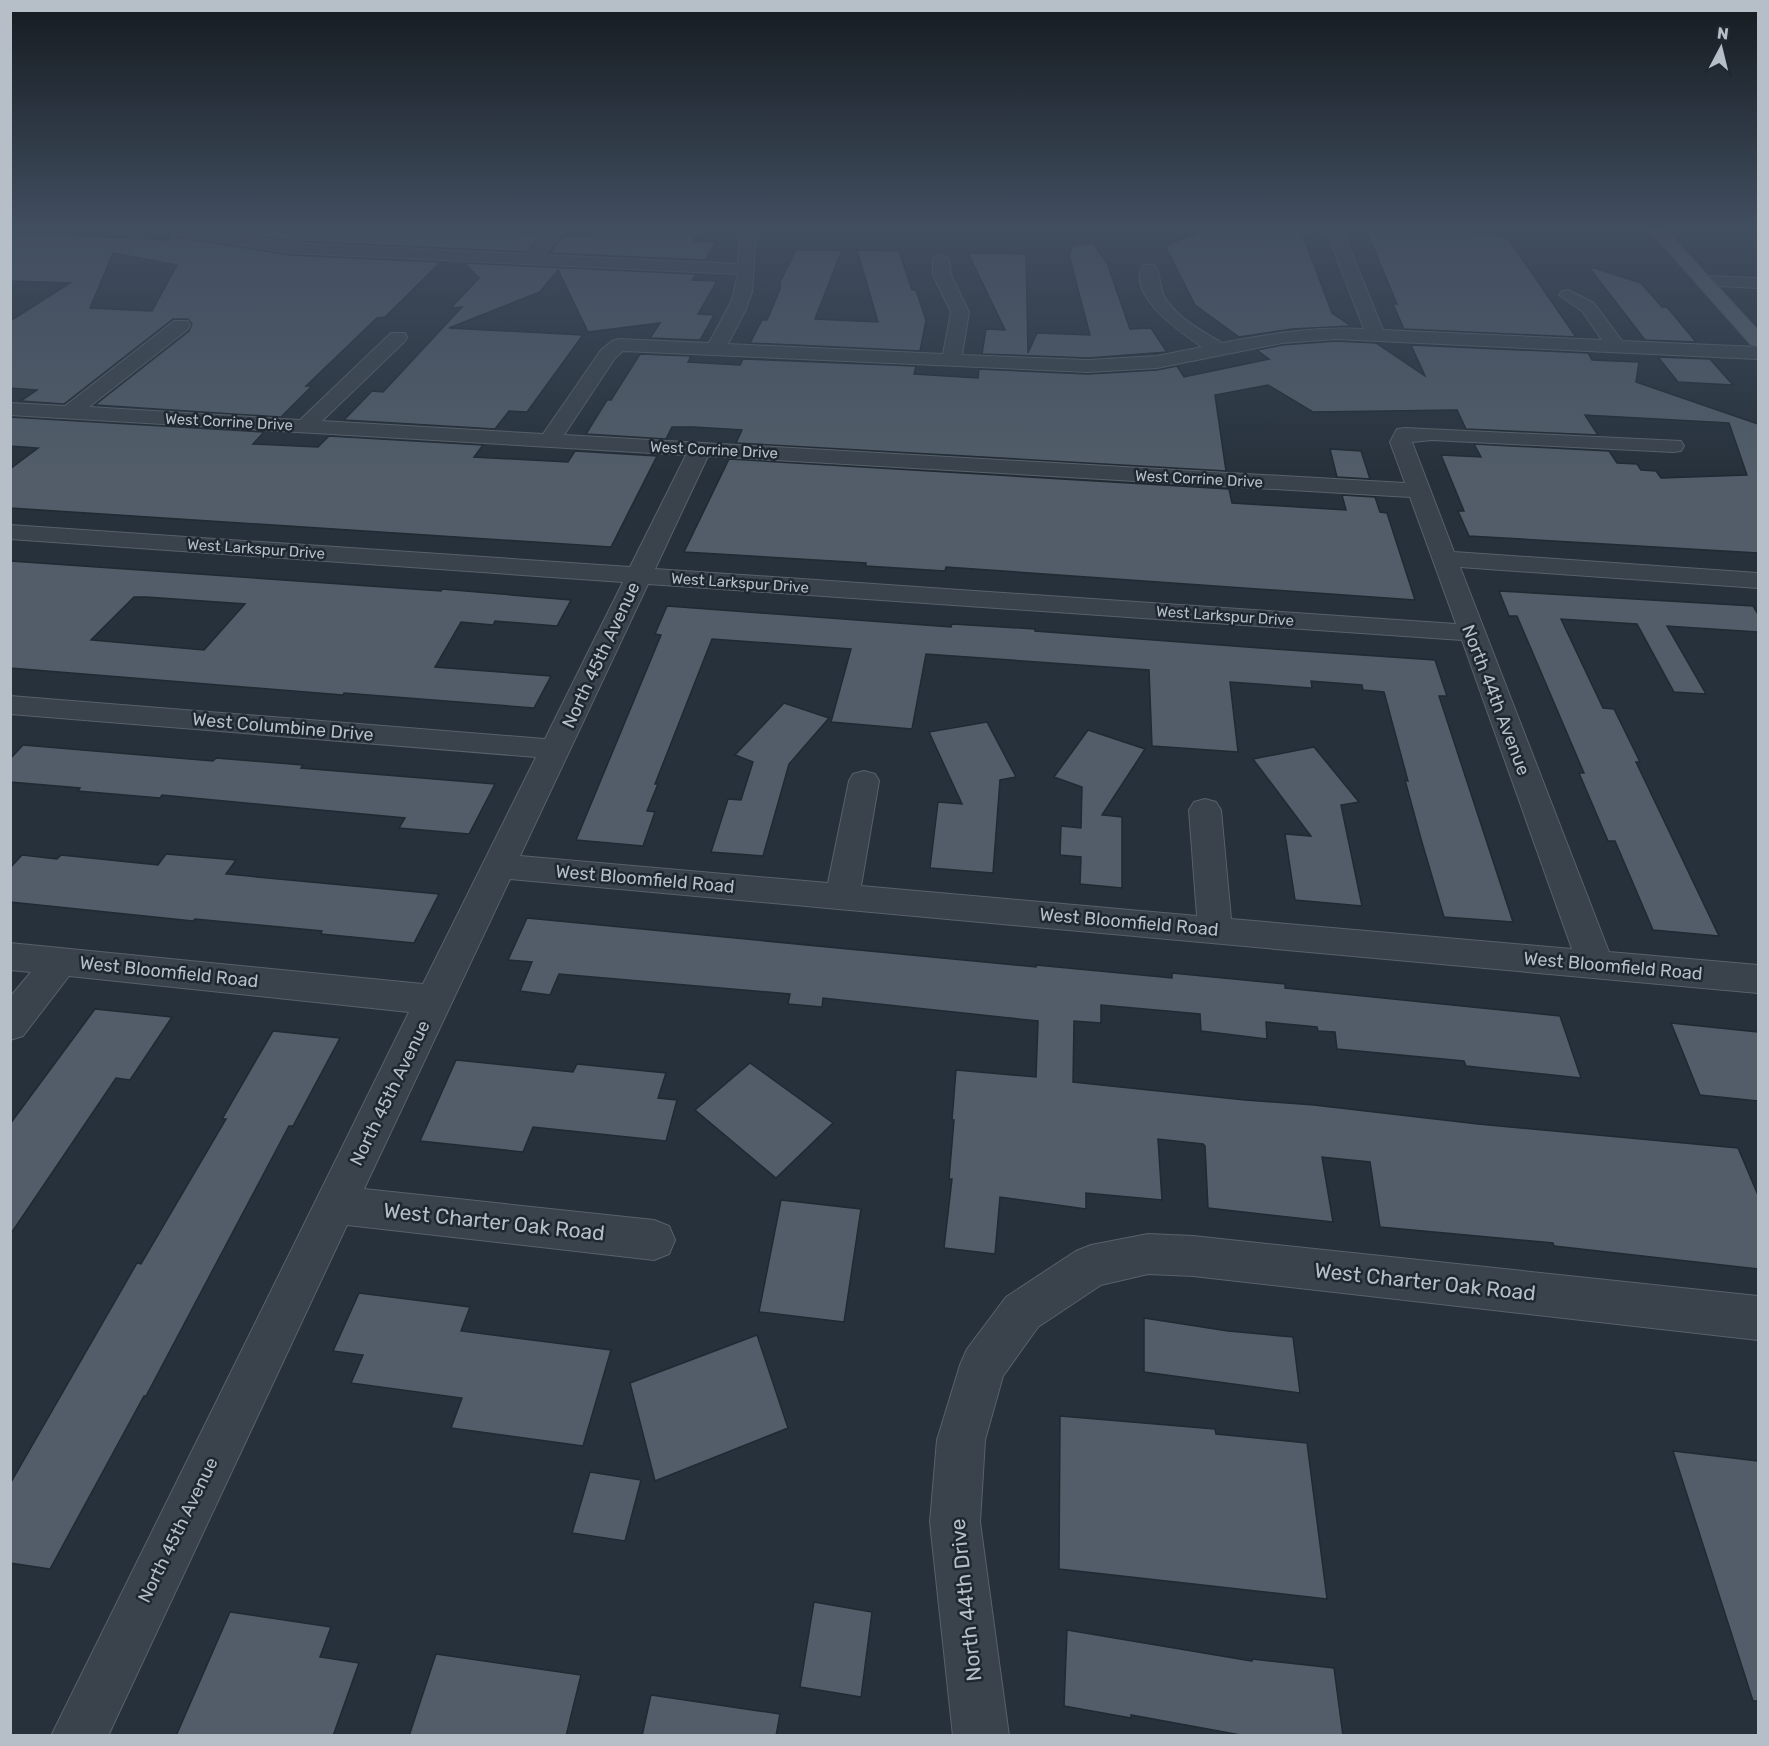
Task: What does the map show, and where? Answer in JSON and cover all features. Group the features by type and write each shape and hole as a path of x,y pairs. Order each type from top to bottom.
{"main road":[{"path":"1731,311 1758,341"}],"street":[{"path":"716,348 736,311"},
{"path":"951,360 960,311"},
{"path":"1167,311 1220,350"},
{"path":"1366,311 1375,334"},
{"path":"1591,311 1616,346"},
{"path":"70,412 181,325"},
{"path":"549,441 608,354 619,345 1088,366 1157,362 1282,337 1336,333 1758,353"},
{"path":"305,426 398,337"},
{"name":"West Corrine Drive","path":"10,409 1418,492"},
{"name":"North 44th Avenue","path":"1596,965 1470,633 1401,442 1405,434 1672,446"},
{"name":"North 45th Avenue","path":"79,1736 700,449"},
{"name":"West Larkspur Drive","path":"10,532 1470,633"},
{"path":"1443,559 1758,580"},
{"name":"West Columbine Drive","path":"10,705 556,749"},
{"path":"842,897 864,781"},
{"path":"1205,810 1215,930"},
{"name":"West Bloomfield Road","path":"499,866 1758,979"},
{"name":"West Bloomfield Road","path":"10,956 435,1000"},
{"path":"10,1025 60,961"},
{"name":"West Charter Oak Road","path":"335,1205 654,1240"},
{"name":"West Charter Oak Road","path":"1091,1266 1148,1254 1193,1256 1758,1318"},
{"name":"North 44th Drive","path":"981,1736 955,1522 961,1440 983,1365 1011,1326 1022,1312 1091,1266"}],"building":[{"path":"25,311 391,311 385,317 377,318 306,386 312,386 281,417 95,405 189,331 192,324 188,319 173,319 64,404 21,401 37,390 10,388 10,321"},
{"path":"458,311 491,311 449,328 583,335 527,412 509,411 495,429 344,420 372,391 383,392"},
{"path":"578,311 699,311 698,314 714,315 700,340 650,338 660,323 588,332"},
{"path":"771,311 818,311 815,319 878,322 875,311 923,311 926,320 920,351 750,343 762,320 767,320"},
{"path":"996,311 1027,311 1028,353 1037,333 1090,335 1084,311 1124,311 1130,329 1151,328 1167,352 1088,358 982,354 986,329 1005,330"},
{"path":"1204,311 1331,311 1351,326 1292,329 1239,337"},
{"path":"1396,311 1558,311 1576,337 1404,329"},
{"path":"1623,311 1671,311 1696,342 1645,340"},
{"path":"1336,341 1376,343 1425,376 1411,345 1588,353 1592,360 1639,362 1636,382 1758,424 1758,553 1469,536 1458,511 1464,511 1441,455 1481,457 1474,444 1609,451 1617,463 1637,464 1641,470 1656,471 1661,478 1747,475 1729,423 1585,415 1598,435 1466,429 1457,410 1313,412 1268,385 1215,395 1226,471 736,443 742,430 693,427 672,427 666,439 586,434 640,354 691,356 688,362 740,365 743,359 916,366 914,374 978,378 979,369 1088,374 1157,370 1177,366 1184,377 1269,359 1257,350 1282,345"},
{"path":"1658,357 1710,359 1733,385 1678,382"},
{"path":"10,417 264,432 253,444 318,447 329,436 483,445 474,457 568,462 575,451 657,456 611,547 10,508 10,469 38,448 10,446"},
{"path":"1330,449 1361,451 1370,479 1337,477"},
{"path":"729,459 1229,489 1232,503 1346,510 1342,495 1375,497 1380,512 1387,513 1415,600 946,567 945,571 866,566 866,563 684,552"},
{"path":"10,561 441,591 442,589 571,600 557,626 495,621 493,625 461,622 435,667 551,676 534,708 10,668","holes":["134,597 245,604 204,650 91,640"]},
{"path":"1499,591 1753,606 1758,614 1758,632 1667,626 1706,694 1674,692 1637,624 1561,619 1603,708 1614,709 1640,762 1636,762 1719,936 1653,930 1615,841 1608,841 1579,773 1584,773 1517,616 1509,616"},
{"path":"667,606 951,627 952,624 1035,629 1035,631 1435,660 1447,696 1439,696 1513,922 1444,917 1405,780 1408,781 1384,692 1363,690 1362,685 1311,681 1312,688 1230,682 1238,752 1152,746 1149,670 926,654 912,729 831,722 851,649 712,639 655,784 658,784 647,811 655,812 643,846 576,840 661,635 655,634"},
{"path":"784,703 829,718 789,764 763,856 711,852 728,799 741,800 753,762 735,755"},
{"path":"987,722 1016,777 1000,780 993,873 930,868 938,802 962,804 929,732"},
{"path":"1088,730 1145,749 1102,815 1122,817 1122,888 1080,884 1081,857 1060,855 1061,826 1081,828 1082,787 1054,777"},
{"path":"23,745 213,761 216,758 303,765 301,768 495,784 469,834 399,828 405,818 162,795 160,798 78,791 80,788 10,782 10,759"},
{"path":"1314,747 1359,802 1341,805 1362,906 1295,900 1285,834 1311,836 1253,759"},
{"path":"166,854 236,860 226,874 439,894 414,943 321,934 322,931 195,919 193,921 10,902 10,868 22,855 57,859 61,855 158,865"},
{"path":"527,918 1036,967 1036,965 1172,978 1172,973 1285,984 1285,988 1560,1016 1581,1078 1466,1066 1464,1061 1337,1049 1335,1032 1318,1031 1317,1027 1266,1022 1267,1039 1201,1031 1200,1014 1101,1005 1101,1023 1074,1021 1073,1082 1738,1148 1758,1195 1758,1269 1554,1246 1553,1243 1380,1227 1370,1162 1322,1157 1333,1222 1208,1208 1205,1146 1158,1139 1162,1200 1086,1193 1086,1209 1000,1197 995,1254 944,1248 952,1179 949,1179 956,1070 1036,1077 1038,1021 823,998 822,1007 788,1004 790,994 559,974 550,995 520,991 532,962 508,960"},
{"path":"95,1009 172,1017 130,1080 116,1078 10,1235 10,1124"},
{"path":"1671,1023 1758,1032 1758,1101 1700,1095"},
{"path":"273,1031 340,1038 293,1126 289,1126 146,1396 50,1569 10,1563 10,1484 137,1263 141,1264 226,1119 222,1119"},
{"path":"456,1060 573,1072 577,1064 666,1073 658,1098 677,1100 666,1141 533,1127 523,1152 420,1141"},
{"path":"750,1063 833,1123 776,1178 695,1110"},
{"path":"781,1200 861,1209 844,1322 759,1312"},
{"path":"359,1293 470,1307 461,1331 611,1350 583,1446 451,1428 462,1398 351,1383 363,1355 333,1351"},
{"path":"1144,1318 1228,1331 1293,1337 1300,1393 1144,1372"},
{"path":"757,1335 788,1428 655,1481 630,1383"},
{"path":"1060,1416 1215,1429 1216,1434 1307,1443 1327,1599 1059,1569"},
{"path":"1673,1451 1758,1461 1758,1701 1753,1701"},
{"path":"590,1472 641,1480 625,1541 572,1533"},
{"path":"814,1602 872,1612 861,1697 800,1687"},
{"path":"230,1612 331,1627 320,1657 359,1663 333,1736 176,1736"},
{"path":"1067,1630 1252,1661 1252,1659 1334,1668 1343,1736 1246,1736 1131,1715 1131,1718 1064,1706"},
{"path":"436,1654 581,1675 566,1736 409,1736"},
{"path":"651,1695 780,1714 776,1736 642,1736"}]}
